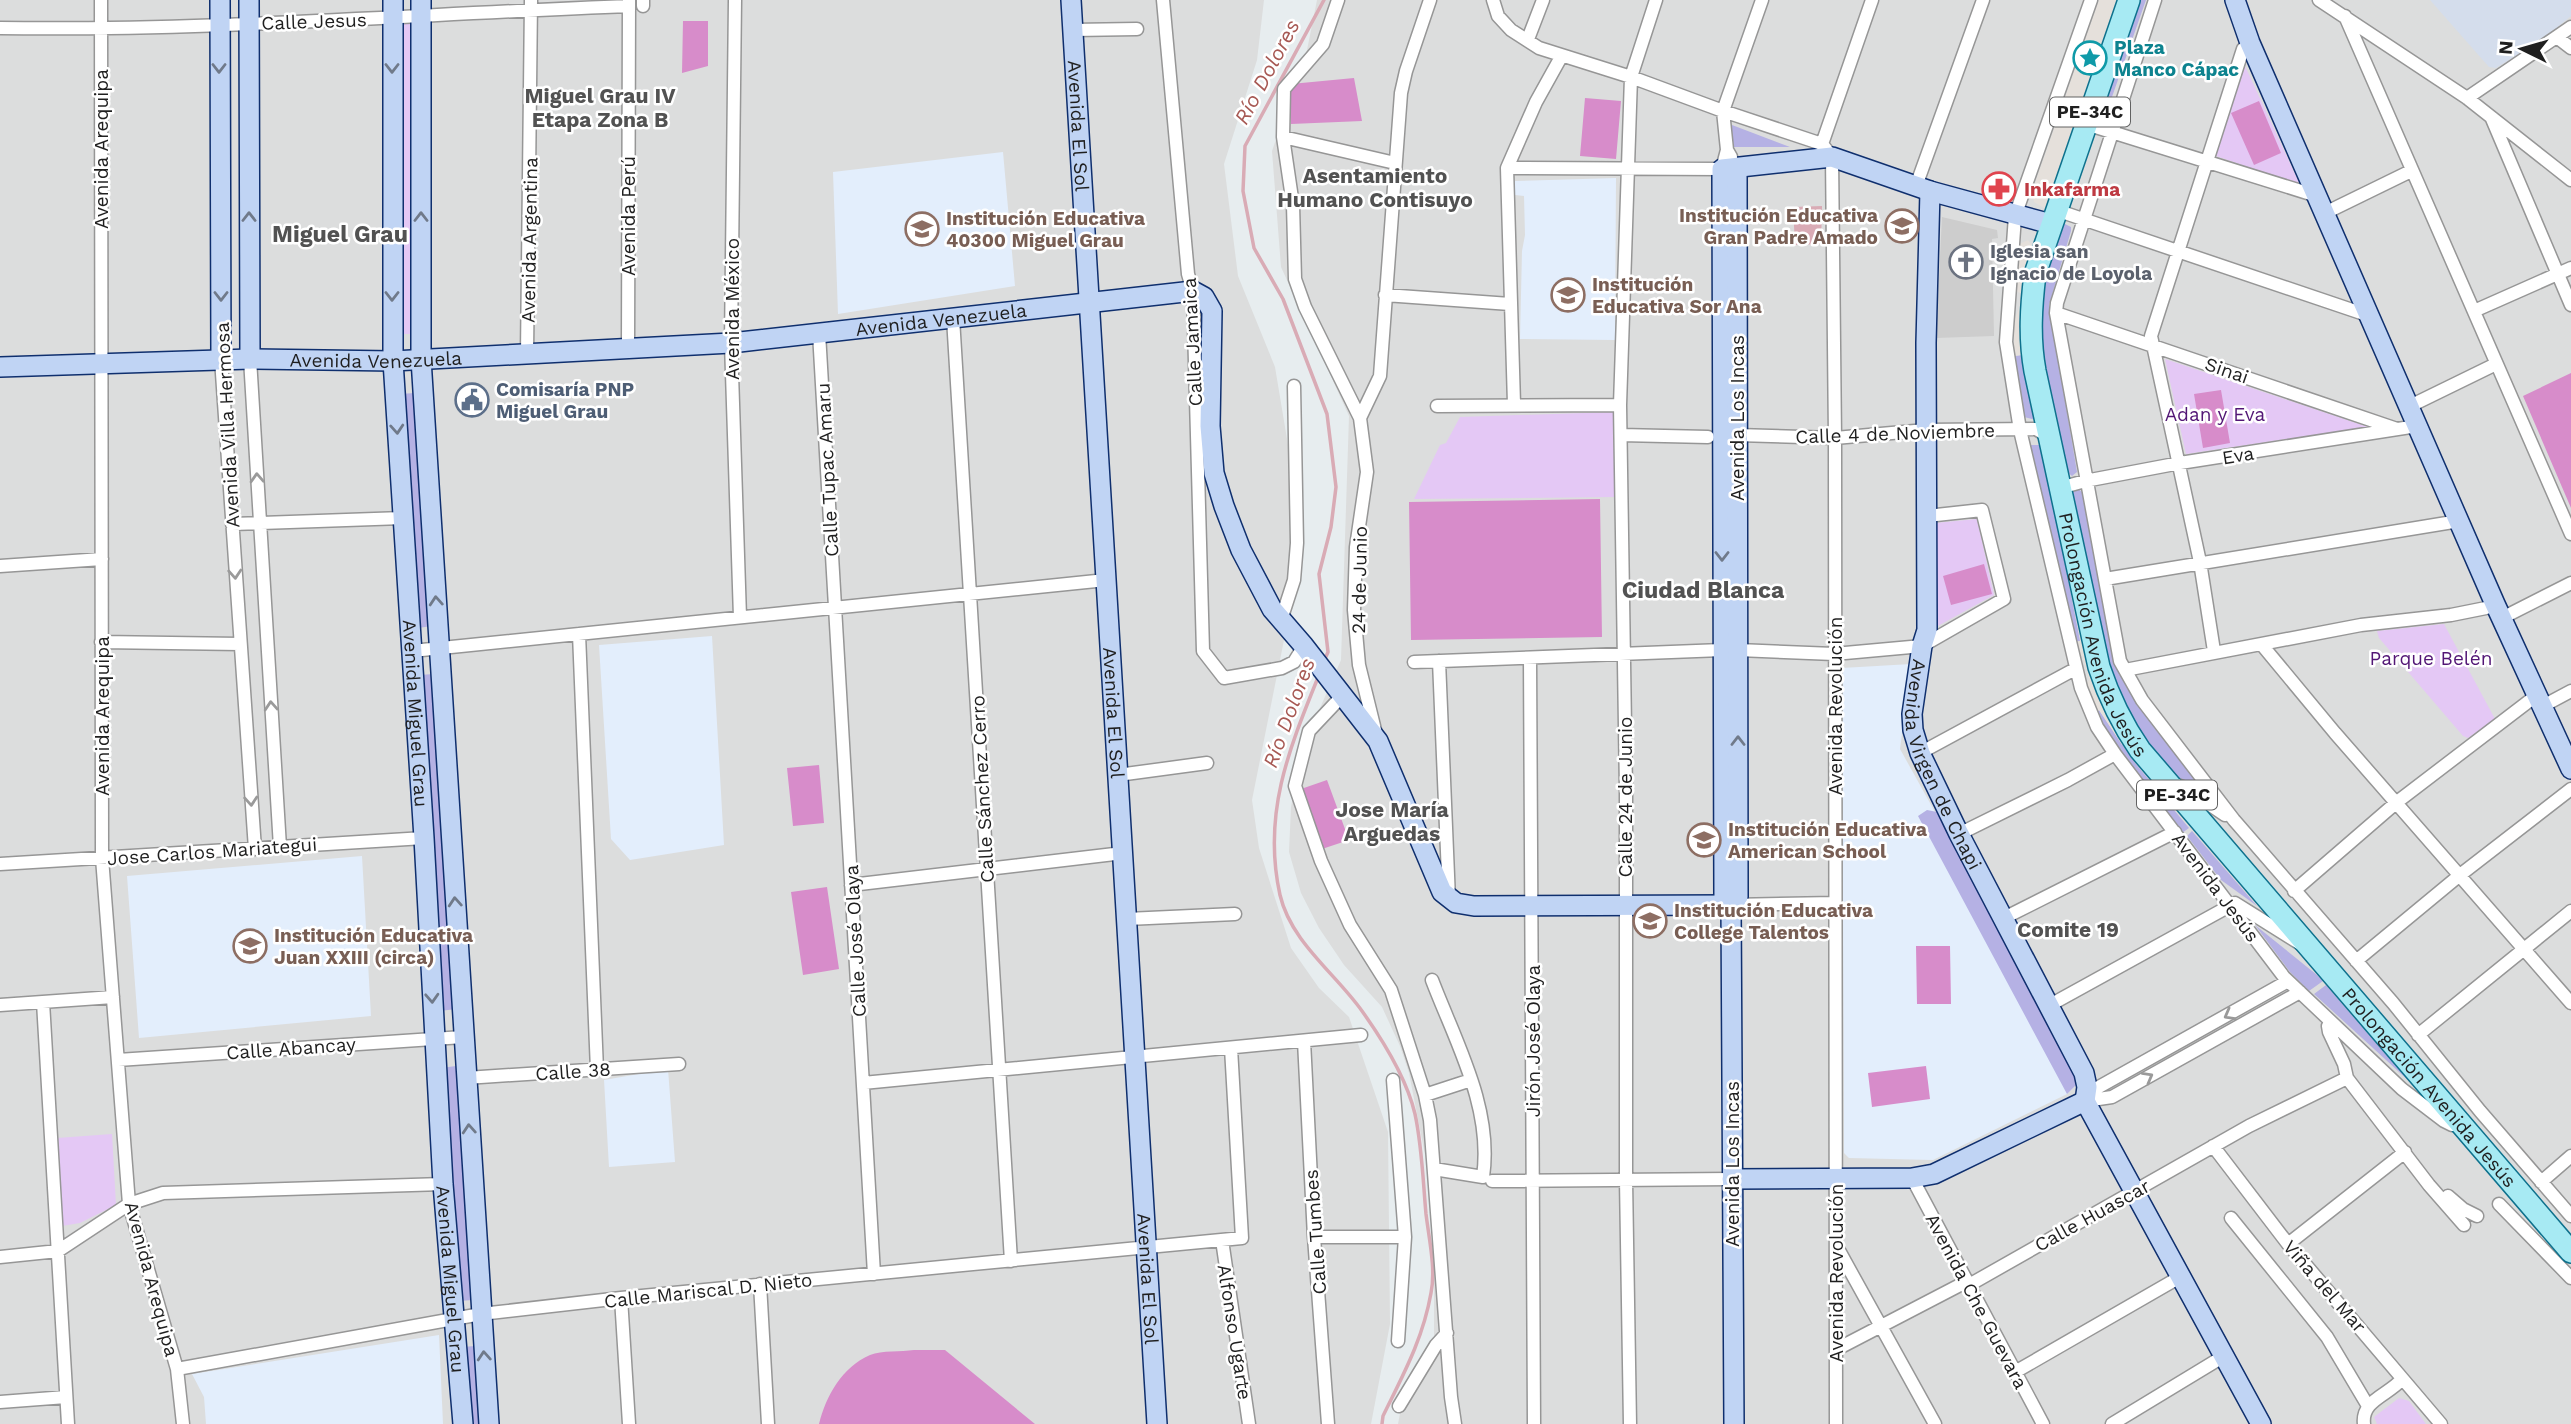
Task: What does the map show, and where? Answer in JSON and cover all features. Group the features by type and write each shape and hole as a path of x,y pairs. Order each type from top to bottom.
{"main road":[{"name":"Prolongación Avenida Jesús","path":"2129,0 2035,274 2032,302 2032,355 2099,667 2126,729 2165,780 2571,1252"}],"street":[{"name":"Avenida Arequipa","path":"101,0 102,858 129,1204 177,1369 183,1424"},
{"name":"Avenida Villa Hermosa","path":"220,0 222,359 255,849"},
{"name":"Avenida Villa Hermosa","path":"249,0 250,359 280,847"},
{"name":"Avenida México","path":"735,0 731,343 740,618"},
{"name":"Avenida El Sol","path":"1071,0 1157,1424"},
{"name":"Calle Jamaica","path":"1163,0 1188,274 1193,292 1203,651 1224,678 1282,667 1294,662 1306,649"},
{"path":"1338,0 1323,44 1284,89 1283,137 1293,205 1295,279 1305,307 1360,418"},
{"path":"1360,418 1380,376 1401,93 1430,0"},
{"path":"1493,0 1498,16 1511,30 1539,48 1631,77 1923,188 2015,216 2083,218 2370,316"},
{"path":"1528,39 1543,0"},
{"name":"Calle 24 de Junio","path":"1630,1424 1620,405 1631,77 1656,0"},
{"path":"1729,163 1723,111 1762,0"},
{"name":"Avenida Revolución","path":"1836,1424 1835,438 1827,150 1872,0"},
{"path":"1923,188 1983,0"},
{"name":"Avenida Jesús","path":"2091,0 2015,216 2008,300 2007,355 2020,430 2075,669 2097,727 2115,754 2288,981 2402,1089 2444,1121 2452,1125 2459,1123"},
{"path":"2155,0 2083,218 2056,313 2120,661 2150,710 2234,820 2571,1216"},
{"path":"2235,0 2250,43 2408,407 2407,428 2459,521 2571,769"},
{"path":"2327,2 2467,98 2571,180"},
{"name":"Calle Jesus","path":"0,28 101,29 219,25 393,9 629,3"},
{"name":"Avenida Perú","path":"628,349 629,3"},
{"name":"Avenida Argentina","path":"527,354 531,5"},
{"name":"Avenida Miguel Grau","path":"420,8 421,359 489,1424"},
{"name":"Avenida Miguel Grau","path":"393,9 393,361 443,1184 463,1424"},
{"path":"2345,16 2571,534"},
{"path":"2467,98 2571,27"},
{"path":"1073,30 1137,29"},
{"path":"2558,37 2571,48"},
{"path":"2214,651 2200,562 2151,336 2243,49 2250,43"},
{"path":"1514,404 1507,168 1536,102 1561,57"},
{"path":"2491,117 2571,305"},
{"path":"2086,124 2207,161 2321,205 2411,171"},
{"path":"1283,137 1395,163"},
{"path":"1507,168 1626,169 1729,163 1827,150"},
{"name":"Avenida Los Incas","path":"1729,163 1737,435 1730,650"},
{"name":"Avenida Los Incas","path":"1729,163 1730,650 1738,897 1731,905 1734,1424"},
{"name":"Avenida Virgen de Chapi","path":"1923,188 1927,631 1922,646 1912,714 1913,730 1920,754 1959,834 2084,1073 2087,1087 2085,1101"},
{"path":"2474,311 2571,268"},
{"name":"Avenida Venezuela","path":"0,367 222,359 393,361 731,343 1193,292"},
{"path":"1193,292 1204,297 1212,312 1210,426 1214,473 1241,550 1272,608 1378,741 1442,892 1452,901 1474,906 1835,903"},
{"path":"1385,295 1510,304"},
{"path":"2008,300 2032,302"},
{"name":"Sinai","path":"2056,313 2407,428"},
{"name":"Calle Sánchez Cerro","path":"953,318 1011,1261"},
{"name":"Calle Tupac Amaru","path":"819,333 835,608"},
{"path":"2408,407 2496,364"},
{"path":"1281,620 1294,580 1297,544 1294,386"},
{"path":"1437,406 1620,405"},
{"name":"24 de Junio","path":"1360,418 1367,472 1356,547 1354,610 1359,665 1378,741"},
{"name":"Eva","path":"2060,488 2180,463 2407,428"},
{"name":"Calle 4 de Noviembre","path":"1737,435 1835,438 1926,430 2036,429 2050,438"},
{"path":"1621,435 1708,437"},
{"path":"1414,662 1730,650 1834,654 1922,646 2004,599 1982,510 1927,516"},
{"path":"232,524 403,518"},
{"path":"2105,579 2459,521"},
{"path":"0,566 102,559"},
{"path":"412,651 1106,580"},
{"path":"2125,670 2361,625 2451,615 2486,608 2498,611 2571,583"},
{"name":"Calle José Olaya","path":"835,608 874,1273"},
{"path":"579,634 597,1070"},
{"path":"101,642 240,644"},
{"path":"2262,645 2335,733 2571,1003"},
{"name":"Jirón José Olaya","path":"1530,658 1534,1424"},
{"path":"1439,661 1452,901"},
{"path":"1920,754 2075,669"},
{"path":"1339,690 1309,731 1295,786 1321,861 1350,925 1391,990 1425,1095 1430,1120 1455,1424"},
{"path":"2294,891 2396,802 2540,700 2571,691"},
{"path":"1959,834 2115,754"},
{"path":"1118,775 1207,763"},
{"path":"2165,780 2185,788 2234,820"},
{"path":"2356,961 2460,875 2571,789"},
{"path":"2004,918 2175,832"},
{"name":"Jose Carlos Mariategui","path":"0,864 424,838"},
{"path":"851,885 1123,853"},
{"path":"2050,1005 2235,903 2308,948"},
{"path":"2418,1035 2571,911"},
{"path":"1127,919 1235,914"},
{"path":"1432,980 1471,1080 1485,1128 1483,1177 1434,1169"},
{"path":"2085,1101 2096,1088 2288,981"},
{"path":"1492,1181 1912,1178 1934,1174 2085,1101 2112,1097 2300,992"},
{"path":"0,1004 113,998"},
{"path":"43,1002 68,1424"},
{"path":"2331,1022 2329,1031 2344,1063 2347,1078 2429,1185 2464,1225"},
{"path":"863,1083 1361,1035"},
{"name":"Calle Abancay","path":"118,1060 463,1037"},
{"name":"Calle Tumbes","path":"1304,1041 1314,1237 1328,1424"},
{"name":"Calle Mariscal D. Nieto","path":"177,1369 456,1317 760,1284 1242,1238 1231,1048"},
{"name":"Calle 38","path":"466,1078 679,1064"},
{"name":"Calle Huascar","path":"1837,1349 1960,1284 1969,1285 2213,1146 2347,1078"},
{"path":"1393,1080 1405,1237 1398,1341"},
{"path":"1425,1095 1471,1080"},
{"path":"2085,1101 2260,1424"},
{"name":"Viña del Mar","path":"2213,1146 2288,1244 2441,1424"},
{"path":"2288,1244 2405,1152"},
{"path":"2542,1182 2571,1156"},
{"name":"Avenida Che Guevara","path":"1912,1178 2043,1424"},
{"path":"0,1257 58,1251 129,1204 163,1193 443,1184"},
{"path":"2429,1185 2477,1216"},
{"path":"2499,1203 2571,1279"},
{"path":"2231,1218 2327,1337 2368,1406"},
{"path":"1314,1237 1405,1237"},
{"name":"Alfonso Ugarte","path":"1222,1240 1249,1424"},
{"path":"1835,1243 1935,1424"},
{"path":"2015,1372 2180,1277"},
{"path":"760,1284 768,1424"},
{"path":"621,1298 629,1424"},
{"path":"1399,1406 1436,1345 1447,1333"},
{"path":"2112,1424 2224,1356"},
{"path":"2364,1424 2363,1412 2368,1406 2396,1387 2402,1379"},
{"path":"0,1402 66,1396"}],"shaded area":[{"path":"0,0 1264,0 1257,60 1224,164 1238,276 1275,367 1292,469 1292,600 1252,800 1259,848 1291,948 1319,988 1349,1017 1388,1132 1390,1324 1371,1424 0,1424"},
{"path":"1317,0 2571,0 2571,1424 1398,1424 1402,1403 1434,1338 1434,1201 1409,1073 1400,1046 1382,1007 1344,965 1319,928 1301,893 1289,852 1291,807 1303,747 1341,660 1349,416 1281,267 1272,151 1307,50"},
{"name":"Plaza Manco Cápac","path":"2099,0 2122,0 2049,205 2044,208 2034,202 2032,192"},
{"path":"2138,0 2146,0 2106,114 2098,115"},
{"path":"2430,0 2571,0 2571,16 2543,39 2496,68 2489,67"},
{"path":"1732,125 1790,147 1729,147"},
{"name":"Institución Educativa 40300 Miguel Grau","path":"1003,152 1015,286 838,314 833,172"},
{"name":"Institución Educativa Sor Ana","path":"1616,178 1615,340 1520,339 1524,196 1515,195 1515,181"},
{"path":"1822,206 1821,244 1795,245 1793,207"},
{"name":"Iglesia san Ignacio de Loyola","path":"1942,217 1997,230 1998,238 1992,239 1994,336 1936,338"},
{"path":"2061,225 2071,227 2071,231 2049,305 2077,472 2072,476 2067,472 2038,340 2041,286"},
{"path":"2028,240 2033,247 2027,288 2020,293 2014,286 2019,244"},
{"path":"2019,308 2022,310 2022,355 2014,356 2014,321"},
{"path":"2022,355 2036,420 2024,417 2014,356"},
{"path":"415,393 432,626 418,628 400,394"},
{"path":"2030,445 2042,445 2080,641 2074,642"},
{"path":"2077,488 2082,492 2099,585 2104,589 2115,666 2137,703 2207,794 2170,776 2146,745 2114,686 2071,492"},
{"path":"712,636 724,845 630,860 611,839 599,645"},
{"path":"2074,642 2086,643 2126,742 2122,745 2099,710 2096,713 2084,683 2089,681 2086,667 2082,656 2078,656"},
{"path":"1911,664 1900,749 2010,947 2076,1085 2067,1094 1933,1160 1849,1158 1844,1153 1842,668"},
{"path":"434,674 456,1009 440,1011 419,675"},
{"path":"2099,710 2135,763 2189,828 2182,833 2148,789 2105,729 2096,713"},
{"path":"1927,810 1937,812 2076,1074 2076,1085 2067,1094 1918,816"},
{"path":"2192,831 2257,906 2221,880 2187,836"},
{"name":"Institución Educativa Juan XXIII (circa)","path":"362,856 371,1016 139,1038 127,876"},
{"path":"2255,925 2323,981 2309,991 2290,972"},
{"path":"2326,985 2410,1082 2314,994"},
{"path":"456,1066 473,1300 459,1301 441,1068"},
{"path":"668,1069 675,1162 609,1167 604,1080"},
{"path":"439,1335 443,1424 206,1424 204,1397 192,1374"},
{"path":"475,1346 481,1424 467,1424 462,1347"}],"green space":[{"path":"683,21 708,21 708,66 682,73"},
{"path":"402,23 412,24 417,327 411,334 403,334 398,324"},
{"path":"2245,66 2300,185 2216,156"},
{"path":"1354,78 1362,121 1291,124 1287,89 1291,84"},
{"path":"1585,98 1621,101 1616,159 1580,156"},
{"path":"2259,101 2281,153 2254,165 2231,113"},
{"name":"Adan y Eva","path":"2165,359 2368,427 2186,454"},
{"path":"2571,373 2571,508 2523,396"},
{"path":"2221,390 2230,443 2203,448 2194,394"},
{"path":"1615,412 1614,497 1414,499 1440,445 1446,443 1460,417"},
{"path":"1600,499 1602,637 1411,640 1409,502"},
{"path":"1977,519 1994,595 1936,627 1935,523"},
{"path":"1984,564 1992,594 1951,605 1943,576"},
{"name":"Parque Belén","path":"2444,624 2495,719 2468,738 2463,736 2379,638 2377,631"},
{"path":"819,765 824,823 793,826 787,768"},
{"path":"1327,780 1349,840 1322,849 1301,789"},
{"path":"827,887 839,969 803,975 791,892"},
{"path":"1916,946 1950,946 1951,1004 1917,1004"},
{"path":"1926,1066 1930,1099 1872,1107 1868,1073"},
{"path":"112,1134 116,1205 80,1223 62,1226 57,1138"},
{"path":"945,1350 1035,1424 819,1424 831,1393 851,1367 875,1353"},
{"path":"2399,1398 2409,1401 2426,1424 2377,1424 2374,1417"}],"waterway":[{"name":"Río Dolores","path":"1324,0 1245,146 1243,191 1254,248 1283,299 1327,414 1336,487 1331,527 1319,574 1328,652 1324,661"},
{"name":"Río Dolores","path":"1319,675 1289,756 1277,809 1274,837 1280,895 1294,928 1362,1011 1406,1087 1419,1138 1432,1264 1431,1293 1423,1326 1412,1356 1383,1416 1382,1424"}],"place":[{"name":"Plaza Manco Cápac","path":"2090,58"},
{"name":"Inkafarma","path":"1999,189"},
{"name":"Institución Educativa Gran Padre Amado","path":"1902,226"},
{"name":"Institución Educativa 40300 Miguel Grau","path":"922,229"},
{"name":"Iglesia san Ignacio de Loyola","path":"1966,262"},
{"name":"Institución Educativa Sor Ana","path":"1568,295"},
{"name":"Comisaría PNP Miguel Grau","path":"472,400"},
{"name":"Institución Educativa American School","path":"1704,840"},
{"name":"Institución Educativa College Talentos","path":"1650,921"},
{"name":"Institución Educativa Juan XXIII (circa)","path":"250,946"}],"district":[{"name":"Miguel Grau IV Etapa Zona B","path":"600,108"},
{"name":"Asentamiento Humano Contisuyo","path":"1375,188"},
{"name":"Miguel Grau","path":"340,234"},
{"name":"Ciudad Blanca","path":"1703,590"},
{"name":"Jose María Arguedas","path":"1392,822"},
{"name":"Comite 19","path":"2068,930"}]}
